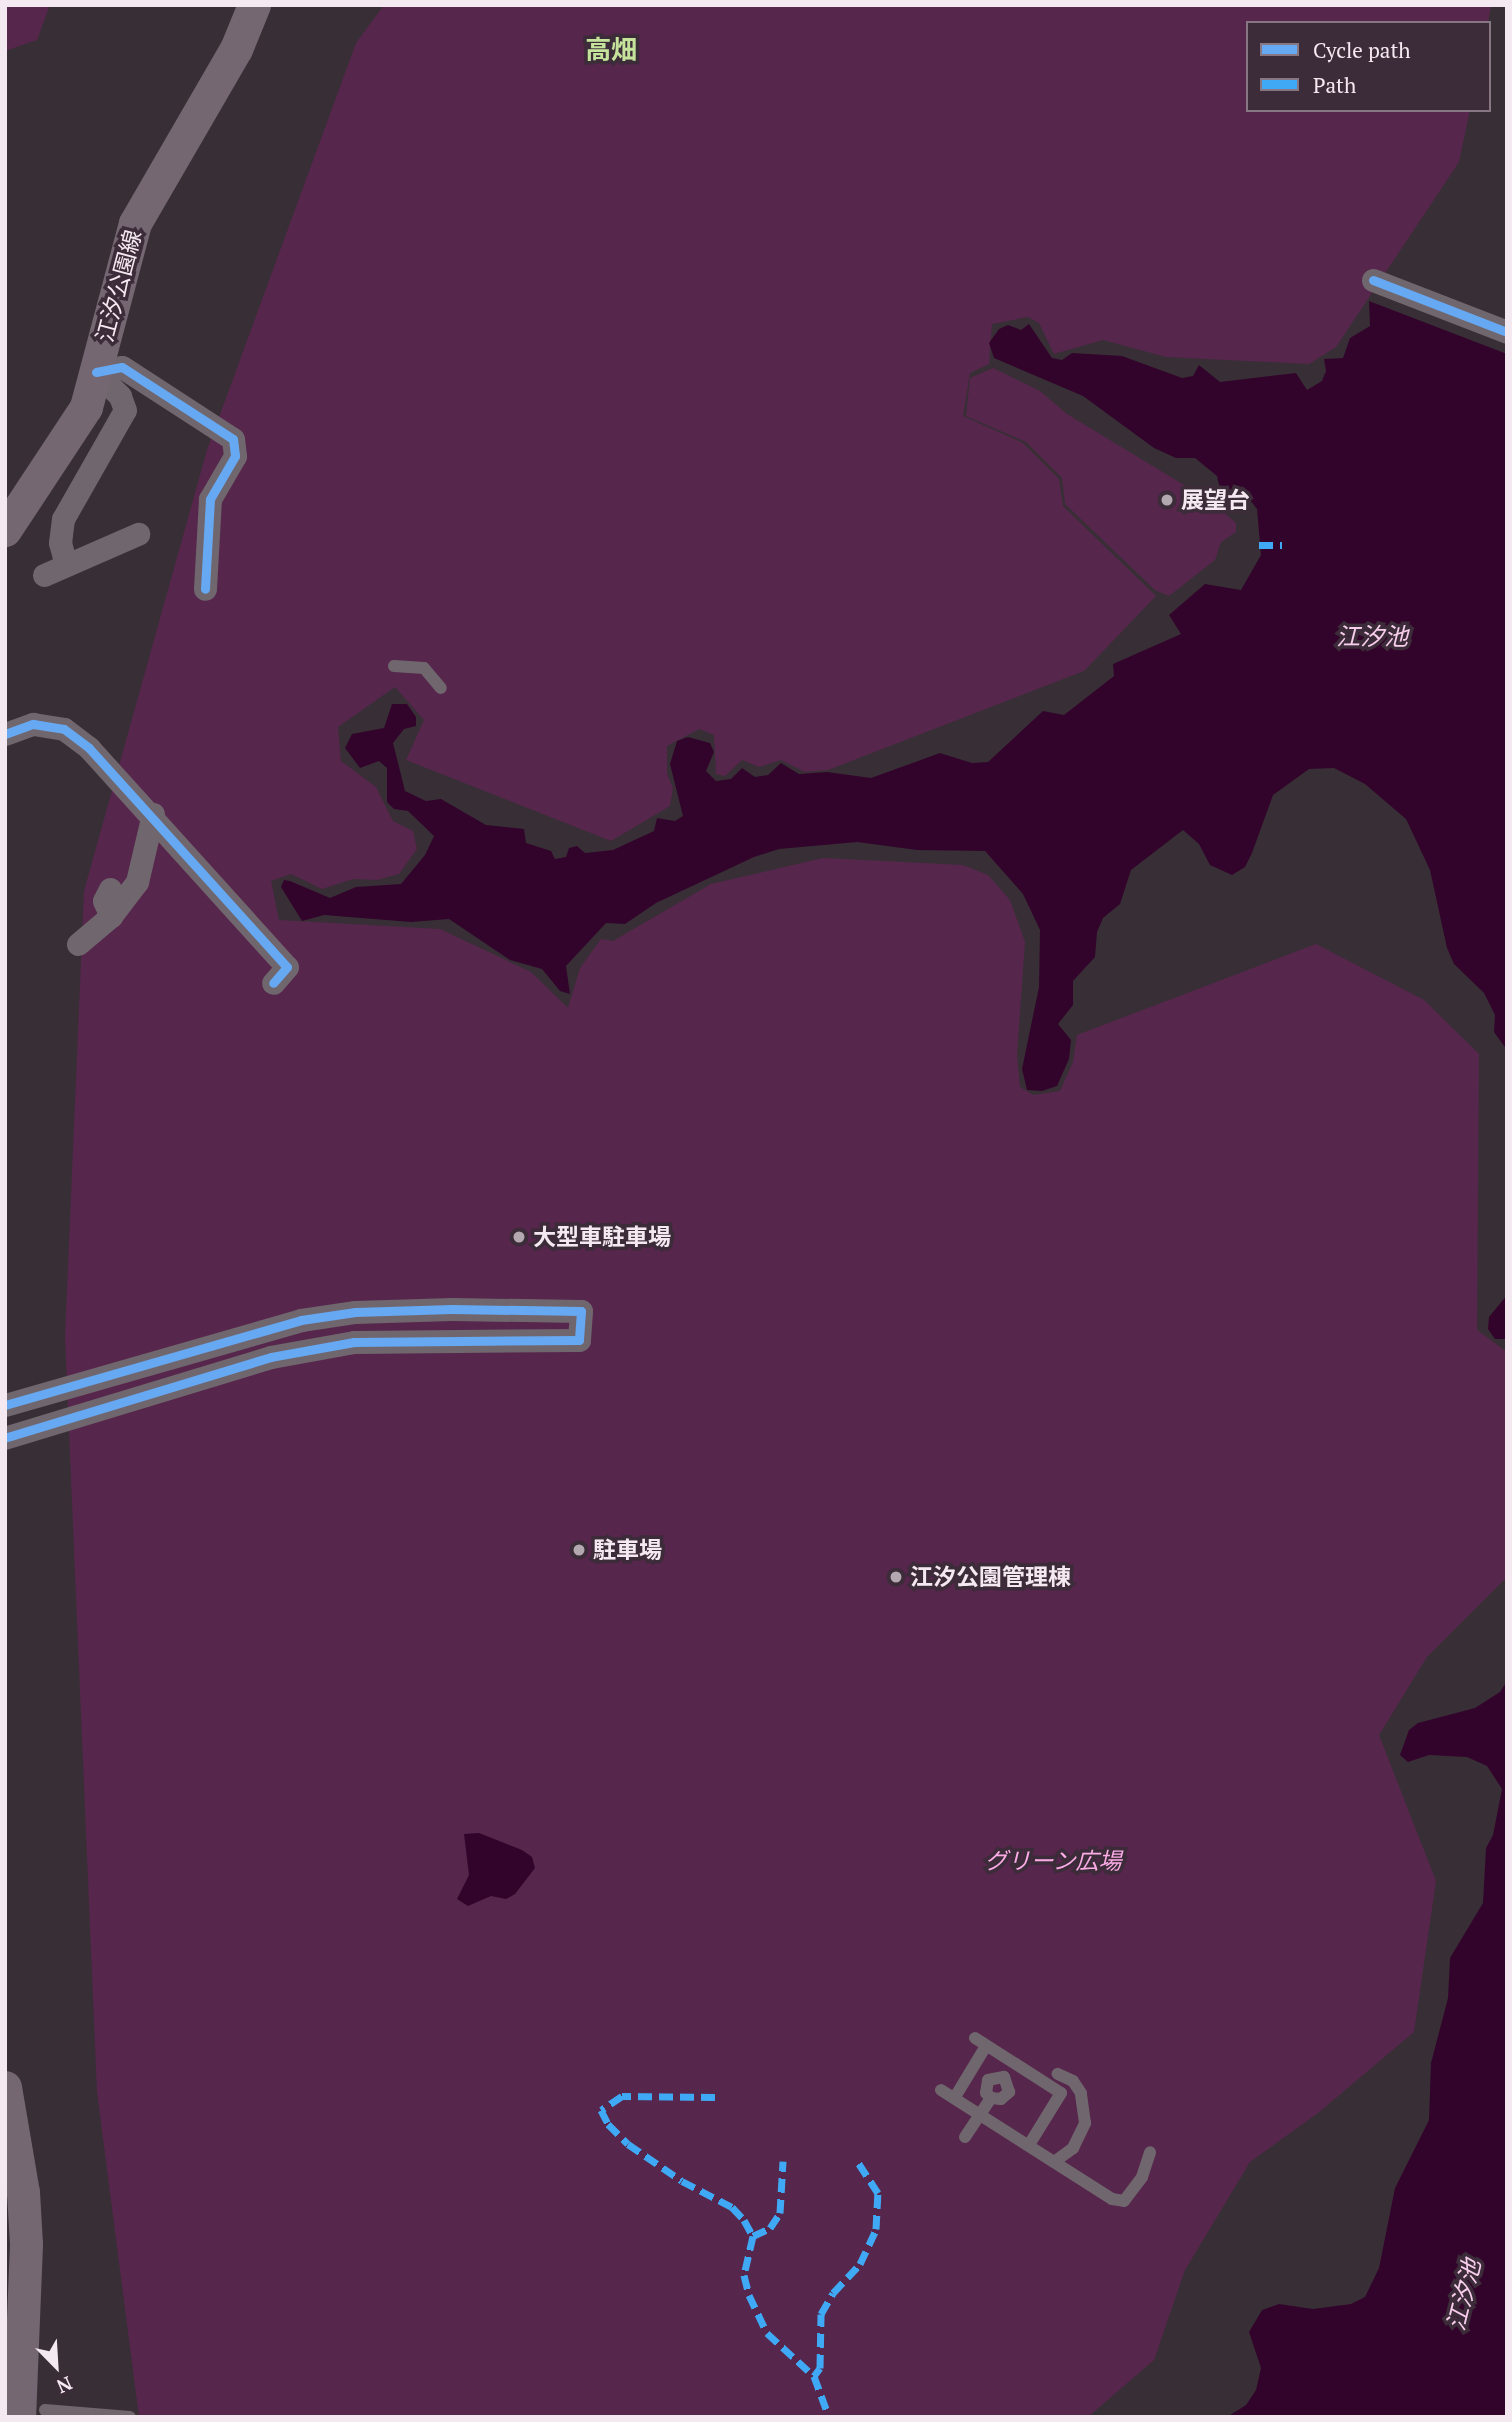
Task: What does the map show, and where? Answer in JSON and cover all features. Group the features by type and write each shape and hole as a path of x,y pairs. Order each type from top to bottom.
{"main road":[{"name":"江汐公園線","path":"5,530 86,407 135,223 236,49 254,5"},
{"path":"5,2087 26,2244 32,2413"}],"street":[{"path":"1373,280 1507,332"},
{"path":"96,372 122,366 233,439 235,456 211,499 205,589"},
{"path":"66,565 60,543 63,519 125,410 120,396 96,372"},
{"path":"44,575 138,534"},
{"path":"5,734 33,724 64,730 89,748 153,814 287,967 273,983"},
{"path":"78,944 111,916 137,882 153,814"},
{"path":"110,889 104,901 111,916"},
{"path":"5,1405 301,1320 355,1312 452,1309 580,1311 579,1340 391,1340 322,1348 271,1357 5,1438"}],"lane":[{"path":"394,666 424,668 441,688"},
{"path":"975,2038 986,2046 1016,2056 1060,2093 1029,2145"},
{"path":"955,2098 986,2046"},
{"path":"988,2080 986,2093 990,2098 1001,2099 1009,2092 1004,2077 1016,2056"},
{"path":"971,2071 988,2080 1004,2077"},
{"path":"1054,2162 1073,2148 1085,2123 1081,2093 1073,2081 1058,2074"},
{"path":"941,2090 1112,2199 1124,2201 1142,2177 1150,2151"},
{"path":"965,2137 990,2098"},
{"path":"32,2413 130,2417"}],"green space":[{"path":"5,5 50,5 37,40 5,51"},
{"name":"グリーン広場","path":"384,5 1491,5 1488,21 1246,21 1246,112 1470,112 1459,162 1336,347 1309,364 1166,357 1103,340 1054,354 1039,323 1028,317 992,324 989,364 970,373 963,416 1023,443 1059,479 1063,506 1156,596 1084,671 828,770 805,772 781,760 759,767 742,760 725,776 716,774 714,735 699,729 667,746 667,774 673,788 670,806 611,841 406,760 424,720 395,687 338,727 341,761 376,787 393,821 413,831 417,849 399,874 377,880 353,879 322,889 291,874 271,881 279,920 440,929 531,972 568,1008 580,968 601,939 613,941 711,884 823,858 963,865 988,875 1010,900 1025,942 1017,1055 1020,1087 1033,1095 1060,1091 1073,1062 1077,1035 1316,944 1424,1000 1479,1054 1477,1330 1507,1352 1507,1577 1427,1657 1379,1735 1436,1881 1414,2032 1318,2113 1250,2162 1185,2270 1154,2360 1088,2417 139,2417 97,2092 65,1337 84,891 207,450 356,43"},
{"path":"993,368 1040,391 1067,414 1212,502 1236,523 1236,532 1221,542 1215,560 1169,596 1155,590 1065,504 1062,478 1026,442 966,416 970,378"}],"water":[{"name":"江汐池","path":"1369,301 1507,354 1507,1050 1494,1032 1495,1015 1484,993 1454,964 1447,948 1430,870 1406,819 1365,784 1334,768 1309,769 1273,795 1245,867 1232,875 1210,865 1199,844 1183,830 1131,870 1120,904 1103,918 1097,932 1095,957 1073,981 1073,1005 1058,1024 1071,1040 1069,1059 1057,1086 1042,1091 1027,1090 1022,1069 1039,987 1040,930 1023,894 985,851 917,850 857,842 779,849 754,857 656,903 625,924 606,923 566,966 570,994 560,991 542,969 510,960 449,919 411,922 324,915 302,921 281,887 284,880 290,881 330,898 356,887 401,884 425,855 434,836 408,811 394,809 387,802 387,768 379,761 360,768 345,748 352,734 384,728 392,704 407,704 416,717 416,726 404,729 393,743 405,791 426,801 441,799 486,825 524,829 526,843 551,851 555,859 566,857 569,848 577,846 585,853 613,850 654,831 657,818 675,821 683,816 670,764 677,741 688,737 710,743 714,752 706,771 716,781 731,779 742,768 755,777 768,775 781,763 799,774 827,772 871,778 940,753 972,763 988,762 1043,711 1064,715 1114,676 1113,664 1181,634 1169,615 1205,584 1241,590 1261,555 1257,509 1247,496 1219,485 1217,476 1195,458 1176,458 1154,448 1083,396 994,358 989,343 999,329 1008,325 1021,330 1029,324 1052,358 1062,360 1072,353 1122,356 1182,378 1193,376 1199,365 1220,382 1296,373 1307,390 1322,381 1326,371 1324,359 1343,358 1350,338 1370,326"},
{"path":"1507,1295 1507,1339 1495,1339 1488,1329 1489,1317"},
{"name":"江汐池","path":"1507,1681 1507,2417 1227,2417 1246,2405 1256,2390 1261,2368 1249,2332 1262,2310 1279,2304 1313,2309 1351,2304 1365,2297 1379,2268 1395,2188 1429,2120 1431,2063 1448,1998 1450,1958 1483,1903 1486,1848 1493,1835 1502,1789 1487,1766 1467,1757 1429,1755 1408,1762 1400,1755 1409,1730 1418,1723 1475,1708 1500,1692"},
{"path":"479,1833 522,1850 532,1857 535,1868 515,1894 506,1899 491,1896 468,1906 457,1899 469,1875 464,1834"}],"marked path":[{"path":"1259,545 1282,545"},
{"path":"715,2097 622,2096 601,2110 608,2124 628,2144 682,2181 732,2207 744,2220 753,2236 744,2275 749,2295 767,2333 814,2376 829,2417"},
{"path":"753,2236 770,2228 780,2213 783,2161"},
{"path":"814,2376 820,2368 821,2314 833,2293 860,2264 876,2229 878,2193 858,2162"}],"cycle path":[{"path":"1373,280 1507,332"},
{"path":"96,372 122,367 233,439 235,456 210,499 205,589"},
{"path":"5,734 33,724 64,729 89,748 287,967 273,983"},
{"path":"5,1405 301,1320 355,1312 452,1309 581,1311 579,1340 354,1342 271,1357 5,1438"}],"place":[{"name":"展望台","path":"1167,500"},
{"name":"大型車駐車場","path":"519,1237"},
{"name":"駐車場","path":"579,1550"},
{"name":"江汐公園管理棟","path":"896,1577"}],"district":[{"name":"高畑","path":"611,50"}]}
